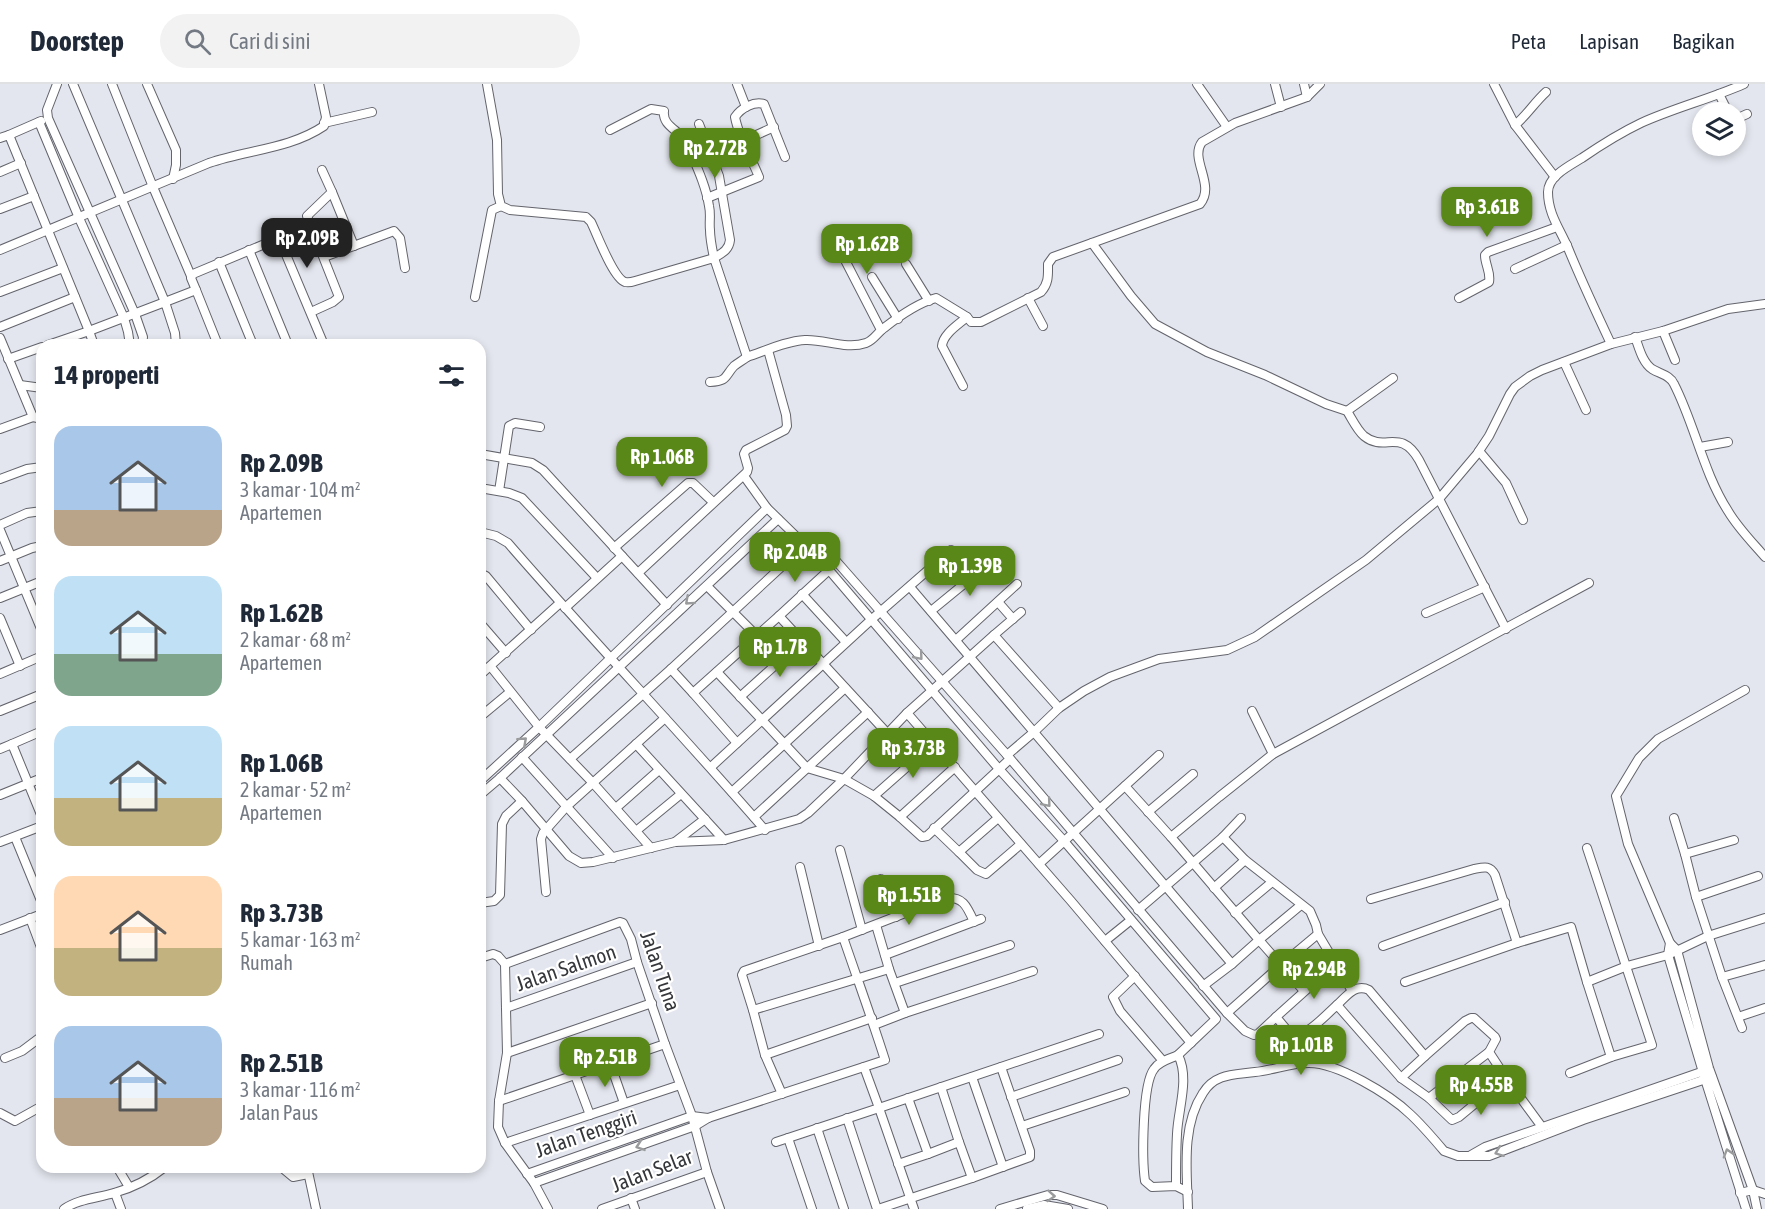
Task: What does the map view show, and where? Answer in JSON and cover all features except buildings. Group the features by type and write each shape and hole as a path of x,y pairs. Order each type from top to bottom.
{"street":[{"path":"57,84 47,110 48,118 135,314 143,339"},
{"path":"73,84 165,302 176,339"},
{"path":"112,84 216,339"},
{"path":"147,84 176,150 173,179"},
{"path":"0,250 220,159 263,149 316,131 324,126 326,117 319,84"},
{"path":"487,84 497,140 498,194 501,206"},
{"path":"736,84 746,107"},
{"path":"1197,84 1227,127"},
{"path":"1275,84 1281,107"},
{"path":"1304,84 1307,97"},
{"path":"710,382 727,378 735,366 747,357 795,341 861,344 876,338 881,330 936,298 967,317 971,322 981,322 1041,292 1046,286 1049,260 1200,204 1206,191 1198,153 1199,146 1227,127 1307,97 1320,84"},
{"path":"1494,84 1515,125 1555,177"},
{"path":"1611,344 1549,207 1549,188 1555,177 1563,170 1623,132 1665,113 1744,84"},
{"path":"1515,125 1546,92"},
{"path":"1719,94 1723,102"},
{"path":"707,198 759,177 743,142 735,117 746,107 760,102 765,104 785,157"},
{"path":"610,130 651,109 664,111 663,118 667,124 680,133 686,141 710,207 714,258 747,357"},
{"path":"324,123 372,112"},
{"path":"48,118 4,136 21,163 92,339"},
{"path":"39,122 124,318 129,339"},
{"path":"475,297 492,210 501,206 510,210 586,217 591,222 611,266 625,282 635,282 714,258 725,251 730,245 723,193 712,155 699,124"},
{"path":"712,155 774,128"},
{"path":"0,172 21,163"},
{"path":"322,170 354,246"},
{"path":"311,312 339,297 307,216 332,192"},
{"path":"0,209 34,196"},
{"path":"1459,297 1489,282 1485,259 1488,252 1557,227"},
{"path":"324,257 394,231 400,238 405,268"},
{"path":"830,231 881,330"},
{"path":"191,276 279,238 322,339"},
{"path":"1092,243 1155,324 1207,352 1347,411 1365,437 1379,441 1404,443 1409,446 1506,629"},
{"path":"1515,269 1567,244"},
{"path":"249,250 286,339"},
{"path":"219,262 251,339"},
{"path":"906,264 929,301"},
{"path":"0,292 63,268"},
{"path":"872,277 898,319"},
{"path":"66,339 196,290"},
{"path":"0,327 75,297"},
{"path":"1028,298 1042,326"},
{"path":"717,672 807,768 844,779 874,796 922,837 927,836 1005,763 1059,708 1093,686 1133,667 1159,659 1212,653 1239,645 1274,624 1366,560 1439,499 1490,436 1515,387 1530,376 1611,344 1663,331 1728,309 1765,304"},
{"path":"963,386 942,342 967,317"},
{"path":"1663,331 1675,360"},
{"path":"1635,337 1647,365 1668,377 1674,384 1714,484 1728,511 1765,557"},
{"path":"0,338 33,417"},
{"path":"8,358 36,349"},
{"path":"638,573 712,502 744,476 748,468 744,454 746,450 781,433 787,426 768,350"},
{"path":"1564,362 1586,410"},
{"path":"1347,411 1393,378"},
{"path":"20,385 36,387"},
{"path":"0,428 36,418"},
{"path":"499,491 510,424 540,427"},
{"path":"1700,447 1728,442"},
{"path":"1479,451 1506,483 1523,520"},
{"path":"486,455 532,463 543,470 667,605"},
{"path":"0,479 36,468"},
{"path":"744,476 767,508 829,570 1072,833 1203,986 1245,1031 1254,1035 1258,1034 1335,964"},
{"path":"614,548 688,483 693,483 712,502"},
{"path":"486,489 522,498 597,578"},
{"path":"486,776 767,508"},
{"path":"0,525 27,513 36,512"},
{"path":"486,790 778,519"},
{"path":"0,530 36,617"},
{"path":"486,534 508,543 618,667 711,766 765,830"},
{"path":"570,759 805,545"},
{"path":"822,545 881,611 936,686 1005,763 1064,841 1216,1019 1178,1055 1156,1065 1149,1078 1144,1113 1144,1177 1147,1184 1152,1187 1176,1186 1188,1192"},
{"path":"0,561 36,548"},
{"path":"711,766 846,642 951,550"},
{"path":"486,670 531,630 622,556"},
{"path":"931,611 992,561"},
{"path":"693,693 829,570"},
{"path":"486,576 531,630"},
{"path":"0,598 36,583"},
{"path":"1171,837 1274,754 1589,583"},
{"path":"956,640 1017,584"},
{"path":"707,586 756,635"},
{"path":"910,587 1232,964"},
{"path":"1426,613 1485,587"},
{"path":"802,594 846,642"},
{"path":"998,602 1013,619"},
{"path":"500,778 576,861 587,863 675,842 724,840 765,830 803,817 936,686 1021,612"},
{"path":"779,616 887,733"},
{"path":"0,618 20,666"},
{"path":"486,630 506,653"},
{"path":"994,635 1059,708"},
{"path":"740,697 802,641"},
{"path":"0,674 36,659"},
{"path":"491,667 539,727 651,848"},
{"path":"671,669 737,743"},
{"path":"732,792 845,688"},
{"path":"1745,690 1658,739 1640,758 1616,796 1628,844 1664,925 1673,952 1746,1209"},
{"path":"486,712 510,692"},
{"path":"0,711 36,696"},
{"path":"1252,711 1274,754"},
{"path":"754,817 868,712"},
{"path":"908,713 1191,1043"},
{"path":"546,892 541,838 545,829 566,807 665,718"},
{"path":"0,749 36,734"},
{"path":"874,796 934,743"},
{"path":"12,744 36,802"},
{"path":"636,744 724,840"},
{"path":"1039,864 1159,755"},
{"path":"522,757 613,858"},
{"path":"900,817 955,767"},
{"path":"616,808 659,770"},
{"path":"1148,812 1192,774"},
{"path":"0,795 36,780"},
{"path":"1125,786 1304,991"},
{"path":"636,831 681,794"},
{"path":"486,902 494,901 500,895 502,824 506,816 522,801"},
{"path":"959,852 998,818"},
{"path":"1137,910 1223,837 1241,818"},
{"path":"1674,818 1708,936 1742,1028"},
{"path":"675,842 705,819"},
{"path":"0,842 36,828"},
{"path":"934,828 976,870 986,874 1021,844"},
{"path":"15,837 36,888"},
{"path":"1223,837 1245,860 1311,914 1317,925 1318,934 1352,991"},
{"path":"1685,854 1734,840"},
{"path":"1570,1073 1611,1057 1652,1045 1587,848"},
{"path":"840,850 862,930"},
{"path":"1214,888 1245,860"},
{"path":"800,867 819,946"},
{"path":"1371,899 1484,867 1492,870 1505,902 1517,943"},
{"path":"1696,897 1758,876"},
{"path":"881,879 896,917"},
{"path":"1235,913 1272,882"},
{"path":"782,1094 765,1054 742,972 843,938 944,898 956,897 965,904 977,920 885,955"},
{"path":"1383,946 1505,902"},
{"path":"1203,986 1301,904"},
{"path":"0,930 36,916"},
{"path":"30,918 36,934"},
{"path":"1587,982 1626,966 1673,952 1708,936 1765,918"},
{"path":"1105,941 1131,920"},
{"name":"Jalan Tuna","path":"505,964 620,922 623,923 628,931 665,1044 692,1116"},
{"path":"876,925 905,1013"},
{"path":"1405,982 1571,927 1611,1057"},
{"path":"1227,1013 1318,934"},
{"path":"692,1116 708,1118 885,1060 843,938"},
{"path":"895,983 1010,945"},
{"path":"486,956 493,954 498,956 505,964 507,980 507,1053 499,1101 498,1127 505,1143 534,1183 548,1209"},
{"name":"Jalan Salmon","path":"506,1008 637,962"},
{"path":"1722,977 1765,964"},
{"path":"753,1010 889,969"},
{"path":"765,1054 905,1013 1033,970"},
{"path":"1135,976 1113,997 1120,1011 1163,1061"},
{"path":"1276,1017 1292,1036 1298,1036 1306,1032 1352,991 1364,987 1425,1056"},
{"path":"507,1053 652,1003"},
{"path":"1337,1005 1401,1078 1429,1098 1452,1120 1460,1118 1506,1078"},
{"path":"1738,1017 1765,1008"},
{"path":"1401,1078 1465,1021 1474,1018 1496,1039 1488,1052 1429,1098"},
{"path":"776,1142 1099,1034"},
{"path":"5,1058 22,1051 36,1040"},
{"path":"499,1101 665,1044"},
{"path":"1488,1052 1542,1127"},
{"path":"1176,1186 1177,1132 1182,1087 1182,1064 1178,1055"},
{"path":"1011,1096 1118,1060"},
{"path":"610,1063 624,1103"},
{"path":"1188,1209 1187,1162 1195,1108 1204,1090 1224,1076 1295,1064 1312,1063 1330,1067 1362,1081 1402,1106 1444,1151 1458,1156 1489,1156 1707,1074"},
{"path":"864,1067 914,1209"},
{"path":"847,1118 878,1209 972,1178 1029,1157 1030,1150 1001,1067"},
{"path":"1471,1155 1485,1147 1577,1113 1707,1074"},
{"path":"1707,1074 1753,1190 1756,1209"},
{"path":"576,1075 590,1115"},
{"path":"972,1077 1003,1167"},
{"path":"505,1143 680,1085"},
{"path":"941,1087 972,1178"},
{"path":"1022,1126 1125,1092"},
{"path":"908,1098 928,1154"},
{"path":"0,1113 15,1121 36,1109"},
{"name":"Jalan Selar","path":"602,1209 707,1172 692,1116"},
{"name":"Jalan Tenggiri","path":"526,1174 692,1116"},
{"name":"Jalan Tenggiri","path":"534,1183 695,1126 708,1118"},
{"path":"817,1128 844,1209"},
{"path":"788,1138 812,1209"},
{"path":"898,1164 959,1143"},
{"path":"707,1172 720,1209"},
{"path":"121,1173 129,1187"},
{"path":"64,1209 75,1203 115,1193 156,1173"},
{"path":"289,1173 293,1177 303,1173"},
{"path":"308,1173 316,1209"},
{"path":"1740,1194 1753,1190 1765,1194 1756,1209"},
{"path":"115,1193 121,1209"},
{"path":"1000,1209 1048,1195 1057,1195 1103,1209"},
{"path":"631,1198 635,1209"},
{"path":"1027,1209 1044,1205 1068,1209"}]}
